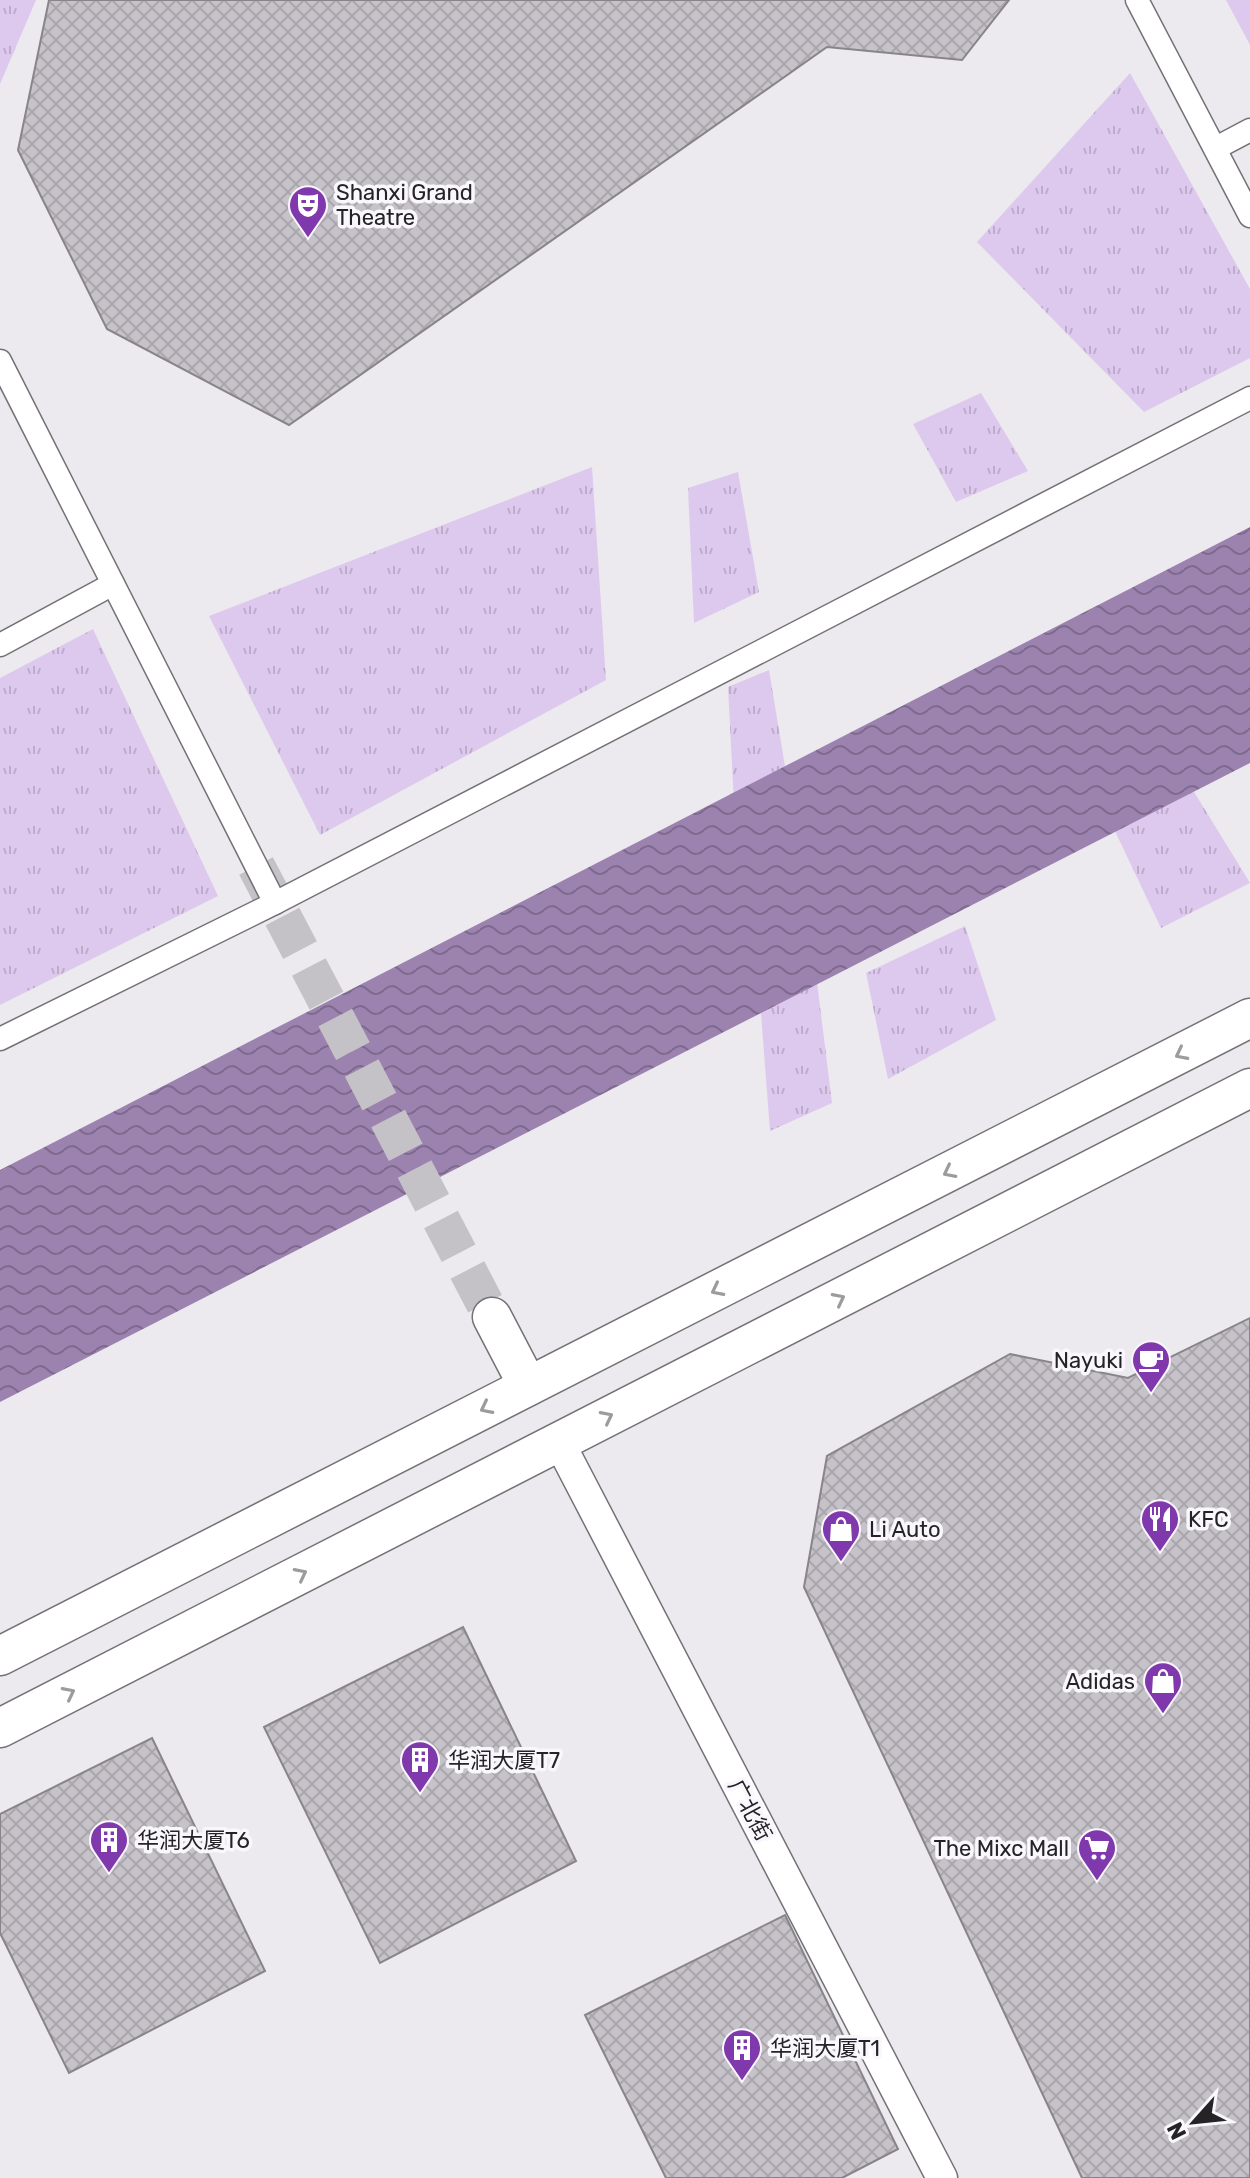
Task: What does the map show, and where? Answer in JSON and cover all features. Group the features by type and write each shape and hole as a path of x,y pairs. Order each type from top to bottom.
{"street":[{"path":"1137,0 1250,216"},
{"path":"1216,148 1250,130"},
{"path":"0,361 275,903"},
{"path":"0,1039 275,903 1250,398"},
{"path":"0,645 113,584"},
{"path":"0,1656 1250,1018"},
{"path":"0,1728 1250,1088"},
{"path":"492,1317 528,1386"},
{"name":"广北街","path":"559,1442 942,2178"}],"green space":[{"path":"0,0 36,0 0,84"},
{"path":"1226,0 1250,0 1250,45"},
{"path":"1130,73 1250,289 1250,358 1144,412 977,242"},
{"path":"981,393 1028,471 956,502 913,424"},
{"path":"592,467 606,680 320,835 209,616"},
{"path":"738,472 759,592 694,623 688,488"},
{"path":"93,629 218,896 0,1005 0,678"},
{"path":"1110,655 1250,883 1161,928 1047,688"},
{"path":"769,670 806,893 832,1103 770,1131 751,884 738,881 728,687"},
{"path":"965,926 996,1020 888,1079 866,973"}],"water":[{"path":"1250,527 1250,763 0,1402 0,1170"}],"building":[{"name":"Shanxi Grand Theatre","path":"49,0 1009,0 962,60 827,47 289,425 107,329 18,150"},
{"name":"The Mixc Mall","path":"1250,1318 1250,2178 1082,2178 804,1587 827,1456 1010,1354 1128,1378"},
{"name":"华润大厦T7","path":"463,1627 576,1861 380,1963 264,1727"},
{"name":"华润大厦T6","path":"152,1738 265,1971 69,2073 0,1933 0,1814"},
{"name":"华润大厦T1","path":"785,1915 898,2149 842,2178 666,2178 585,2015"}],"tunnel":[{"path":"256,866 492,1317"}],"place":[{"name":"Shanxi Grand Theatre","path":"308,239"},
{"name":"Nayuki","path":"1151,1394"},
{"name":"KFC","path":"1160,1553"},
{"name":"Li Auto","path":"841,1563"},
{"name":"Adidas","path":"1163,1715"},
{"name":"华润大厦T7","path":"420,1794"},
{"name":"华润大厦T6","path":"109,1874"},
{"name":"The Mixc Mall","path":"1097,1882"},
{"name":"华润大厦T1","path":"742,2082"}]}
